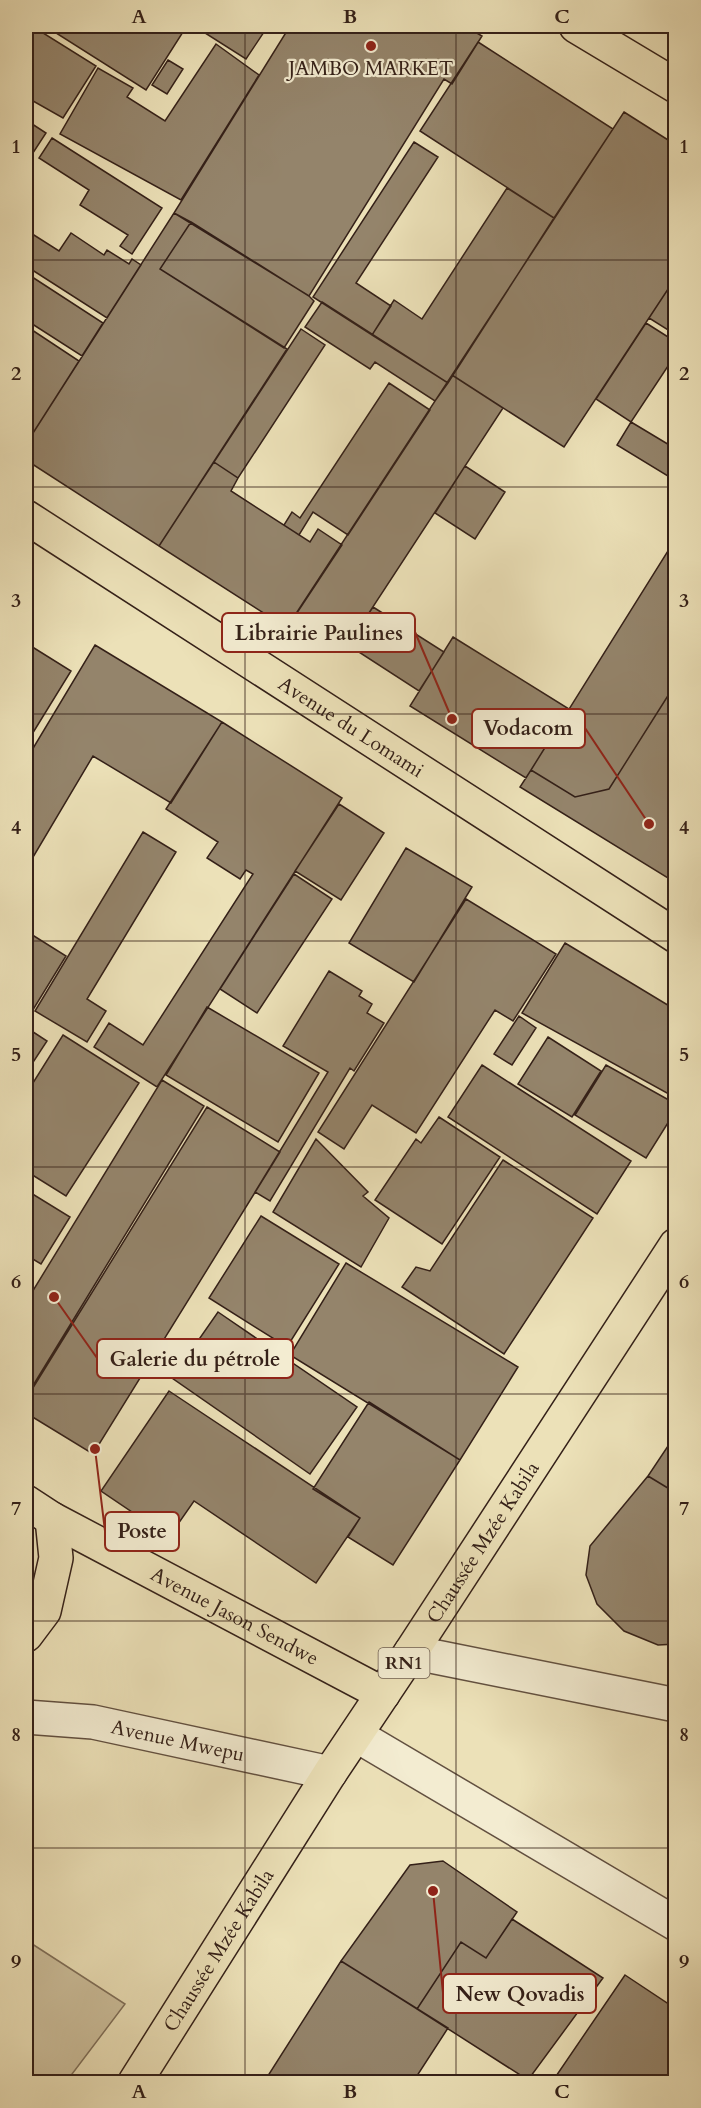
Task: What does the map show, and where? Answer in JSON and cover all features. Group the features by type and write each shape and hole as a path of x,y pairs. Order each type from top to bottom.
{"main road":[{"path":"576,26 675,86"},
{"name":"Avenue du Lomami","path":"26,517 675,936"},
{"name":"Chaussée Mzée Kabila","path":"135,2082 330,1773 675,1245"},
{"path":"26,1635 44,1611 56,1558 39,1511"},
{"name":"Avenue Jason Sendwe","path":"39,1511 383,1694"}],"street":[{"path":"411,1652 675,1704"},
{"name":"Avenue Mwepu","path":"26,1717 93,1722 330,1773"},
{"path":"356,1735 675,1924"}],"shaded area":[{"path":"26,1940 125,2004 66,2082 26,2082"}],"building":[{"path":"26,26 32,26 96,66 63,118 26,97"},
{"path":"45,26 174,26 183,32 146,90"},
{"path":"194,26 268,26 246,59"},
{"path":"290,26 465,26 482,36 452,84 444,79 309,296 174,213"},
{"path":"478,42 613,129 554,218 420,131"},
{"path":"216,44 259,75 181,200 60,134 98,68 133,88 127,97 165,121"},
{"path":"168,60 183,69 167,94 152,85"},
{"path":"624,112 676,145 676,277 564,447 452,375"},
{"path":"26,120 46,133 29,159 26,157"},
{"path":"52,138 162,208 132,254 120,246 128,235 80,205 89,190 39,158"},
{"path":"414,142 438,157 356,283 391,306 372,335 313,297"},
{"path":"507,188 554,218 448,383 372,335 394,300 422,319"},
{"path":"174,213 191,222 160,269 287,349 159,546 26,460 26,444"},
{"path":"191,222 314,301 284,348 160,269"},
{"path":"26,230 59,251 71,233 104,255 107,250 129,264 132,259 141,265 107,318 26,266"},
{"path":"26,273 103,323 82,356 26,320"},
{"path":"672,283 676,285 676,335 649,318"},
{"path":"322,302 448,383 435,401 375,362 370,369 305,327"},
{"path":"646,323 676,342 676,354 631,422 596,399"},
{"path":"26,326 79,361 26,444"},
{"path":"301,329 325,345 238,478 214,462"},
{"path":"452,375 503,408 348,645 297,612"},
{"path":"389,383 430,410 348,535 313,512 299,535 284,525 292,512 300,518"},
{"path":"631,422 676,449 676,481 617,445"},
{"path":"214,462 238,478 231,491 310,542 318,529 342,545 287,628 159,546"},
{"path":"465,466 505,492 475,539 435,513"},
{"path":"676,538 676,683 609,789 575,797 531,770"},
{"path":"373,607 444,652 419,691 348,645"},
{"path":"453,637 569,709 526,778 410,706"},
{"path":"26,643 71,671 26,744"},
{"path":"95,645 222,722 171,803 93,756 26,869 26,760"},
{"path":"676,683 676,883 520,787 531,770 575,797 609,789"},
{"path":"222,722 342,798 157,1087 94,1047 109,1023 143,1045 253,874 246,870 240,879 207,858 218,842 166,809"},
{"path":"339,804 384,833 341,900 295,871"},
{"path":"143,832 176,852 87,999 106,1011 87,1042 35,1011"},
{"path":"406,848 472,887 414,982 349,943"},
{"path":"294,874 332,899 257,1013 220,989"},
{"path":"466,899 556,954 513,1021 495,1010 416,1133 372,1105 344,1149 318,1132"},
{"path":"26,931 66,956 31,1013 26,1010"},
{"path":"565,943 676,1010 676,1098 522,1013"},
{"path":"329,971 362,991 359,996 372,1004 367,1013 384,1023 354,1071 350,1068 270,1201 255,1192 328,1072 283,1046"},
{"path":"207,1007 319,1073 278,1142 166,1075"},
{"path":"519,1016 536,1028 512,1065 494,1054"},
{"path":"26,1029 47,1041 26,1073"},
{"path":"63,1035 139,1083 66,1196 26,1171 26,1094"},
{"path":"548,1037 601,1071 572,1117 518,1084"},
{"path":"482,1065 631,1161 597,1214 448,1117"},
{"path":"606,1065 676,1104 676,1110 646,1158 575,1115"},
{"path":"162,1080 204,1106 26,1397 26,1302"},
{"path":"207,1107 280,1152 93,1454 26,1413 26,1399"},
{"path":"439,1117 500,1157 442,1244 375,1200 416,1139 421,1143"},
{"path":"316,1139 368,1192 363,1196 389,1218 361,1267 273,1212"},
{"path":"503,1160 593,1218 504,1354 402,1287 416,1267 430,1271"},
{"path":"26,1190 70,1217 41,1264 26,1255"},
{"path":"261,1216 339,1264 287,1347 209,1298"},
{"path":"346,1263 518,1367 460,1460 290,1355"},
{"path":"218,1312 357,1407 310,1474 172,1378"},
{"path":"169,1391 360,1518 316,1583 194,1501 169,1537 101,1491"},
{"path":"369,1402 460,1460 393,1565 348,1537 360,1518 313,1489"},
{"path":"676,1434 676,1493 648,1476"},
{"path":"648,1476 676,1493 676,1644 658,1645 624,1631 597,1604 586,1575 590,1546"},
{"path":"443,1861 517,1912 486,1958 461,1942 417,2009 341,1961 410,1865"},
{"path":"512,1919 603,1978 528,2080 417,2009 461,1942 486,1958"},
{"path":"341,1961 448,2028 413,2082 264,2082"},
{"path":"625,1975 676,2009 676,2082 552,2082"}],"place":[{"name":"JAMBO MARKET","path":"371,46"},
{"name":"Librairie Paulines","path":"452,719"},
{"name":"Vodacom","path":"649,824"},
{"name":"Galerie du pétrole","path":"54,1297"},
{"name":"Poste","path":"95,1449"},
{"name":"New Qovadis","path":"433,1891"}]}
